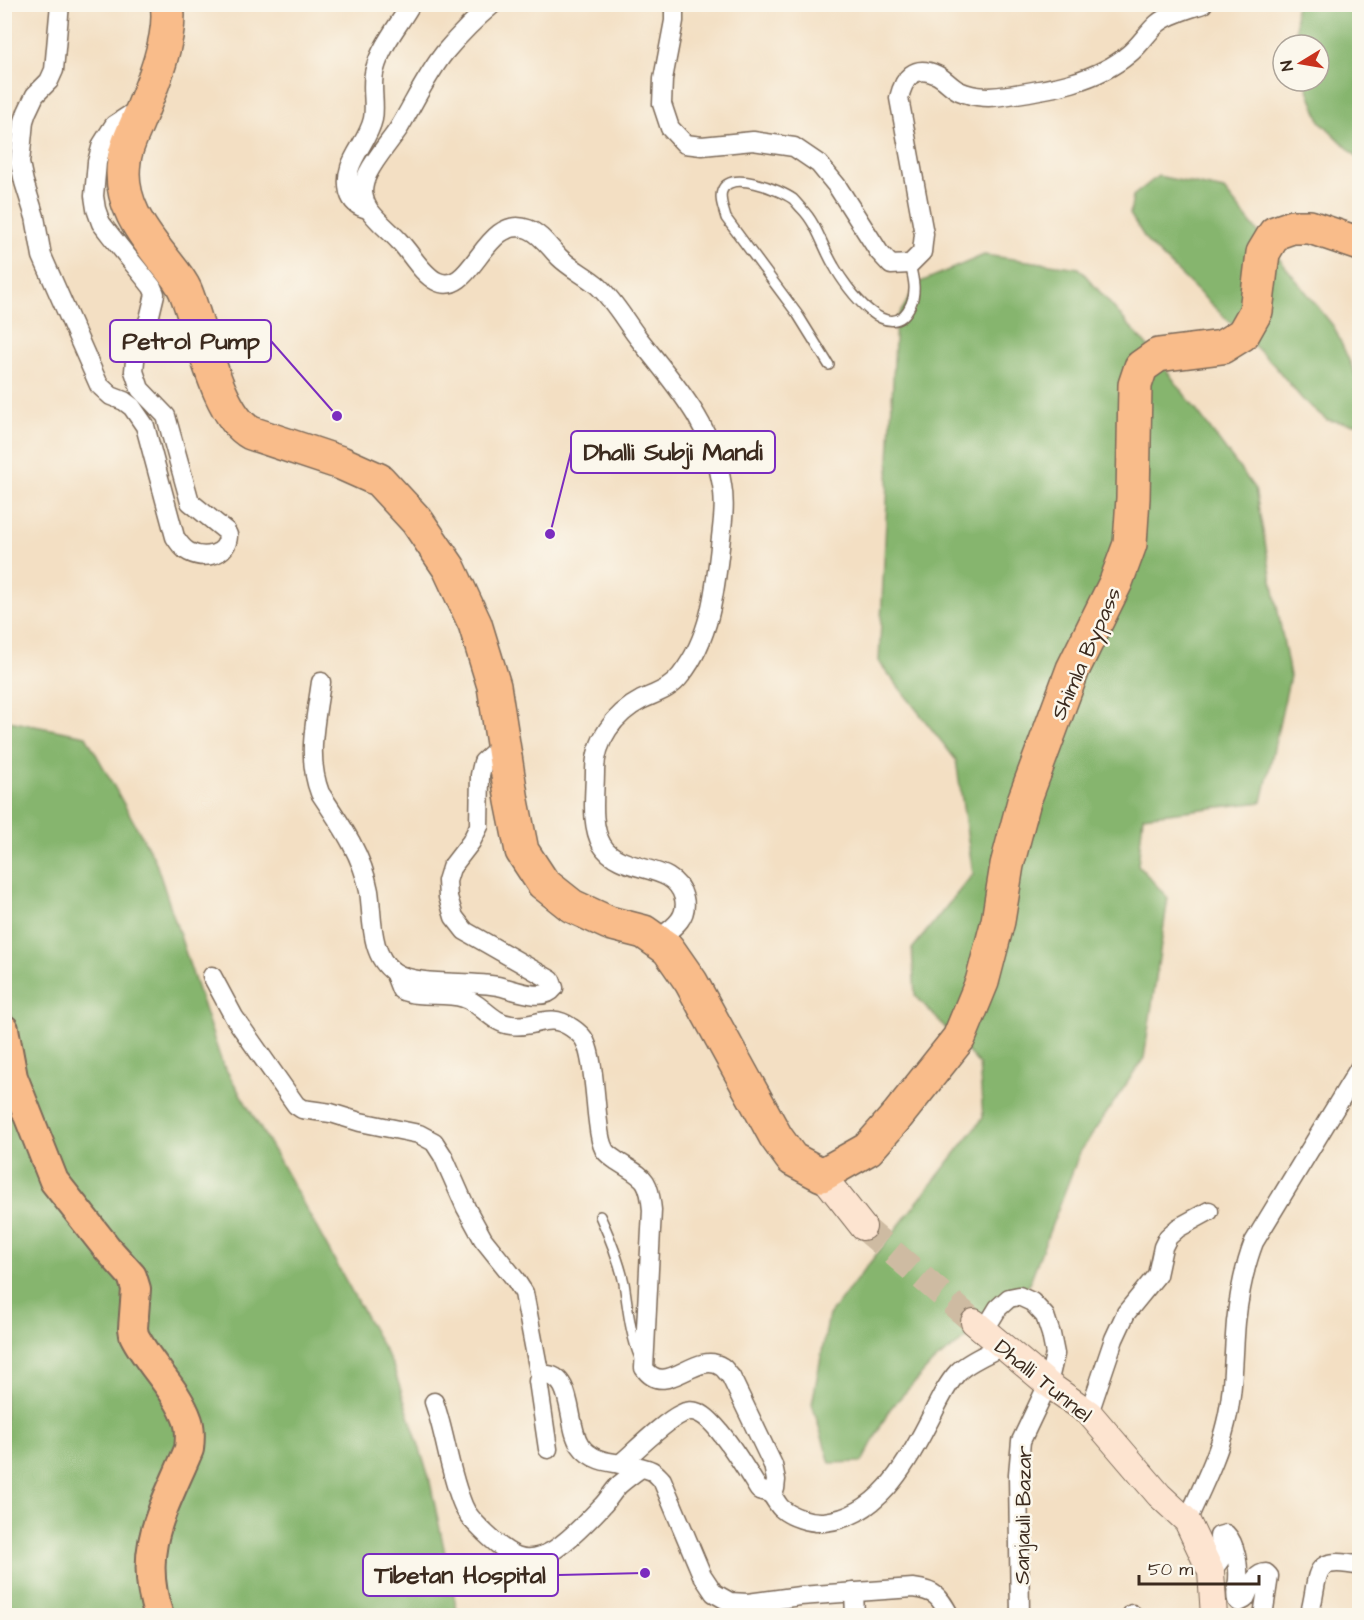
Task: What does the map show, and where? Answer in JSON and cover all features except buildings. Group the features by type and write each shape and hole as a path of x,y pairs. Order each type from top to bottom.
{"highway":[{"path":"167,4 169,24 152,87 126,149 123,176 130,209 144,235 184,288 207,359 232,413 240,424 251,432 341,463 379,480 417,521 449,568 475,624 494,686 522,851 543,883 572,906 609,923 644,932 668,948 691,982 786,1152 792,1159 822,1175"},
{"name":"Shimla Bypass","path":"822,1175 868,1149 904,1108 959,1038 982,982 998,921 1007,865 1024,801 1073,669 1116,582 1130,544 1135,385 1141,366 1158,355 1222,347 1243,334 1256,311 1263,253 1275,233 1292,227 1310,227 1359,244"}],"main road":[{"path":"4,1029 14,1077 54,1181 132,1276 136,1289 134,1335 175,1396 188,1420 189,1449 154,1532 150,1568 154,1600 159,1616"},
{"path":"822,1175 863,1227"},
{"name":"Dhalli Tunnel","path":"986,1333 1048,1384 1089,1413 1159,1495 1187,1521"},
{"path":"1187,1521 1211,1572 1214,1616"}],"street":[{"path":"60,4 54,70 49,81 35,95 27,112 20,163 35,217 42,256 99,385 111,396 132,407 145,426 175,537 189,552 214,555 219,554 225,547 228,536 226,531 190,502 166,416 140,388 134,371 136,350 154,304 154,290 101,223 96,209 94,196 97,162 102,144 110,130 120,120 144,105"},
{"path":"368,209 354,203 350,195 348,184 350,169 373,118 372,88 375,69 382,52 411,4"},
{"path":"494,4 469,24 427,77 396,132 369,170 364,182 363,196 368,209 423,269 435,281 446,284 462,278 499,233 512,228 527,229 542,238 560,258 598,286 615,305 637,337 686,398 701,422 713,452 723,488 724,510 714,602 701,642 680,677 666,690 629,708 612,724 597,750 595,766 595,826 602,844 609,854 623,861 672,878 680,887 686,903 684,915 678,923 657,940"},
{"path":"674,4 674,21 663,79 662,104 670,128 685,144 702,147 753,141 794,147 819,164 837,186 879,252 891,265 910,264 922,252 924,234 899,98 903,82 913,74 925,71 938,75 956,90 976,97 999,97 1074,82 1101,72 1129,54 1159,22 1203,4"},
{"path":"321,682 312,757 316,782 320,793 356,851 365,874 375,942 386,964 394,972 401,990 411,995 448,995 465,998 509,1025 522,1026 557,1020 580,1034 586,1042 599,1133 604,1150 640,1175 648,1184 651,1195 644,1368 650,1376 656,1379 666,1378 699,1365 710,1363 720,1366 731,1377 773,1465 776,1490 770,1493"},
{"path":"394,972 410,978 495,985 528,993 542,994 554,988 551,980 544,975 465,931 454,917 448,897 447,881 451,868 471,842 479,826 480,775 483,762 504,743"},
{"path":"212,976 234,1017 296,1105 310,1111 420,1134 434,1142 483,1239 516,1279 524,1293 540,1377 538,1381 548,1449"},
{"path":"1187,1521 1213,1463 1226,1423 1239,1298 1246,1264 1254,1242 1359,1067"},
{"path":"1089,1413 1114,1339 1126,1313 1157,1275 1163,1247 1168,1237 1178,1228 1209,1211"},
{"name":"Sanjauli Bazar","path":"986,1333 998,1308 1009,1298 1019,1296 1032,1302 1045,1316 1055,1354 1048,1384 1021,1441 1018,1474 1020,1616"},
{"path":"620,1464 681,1413 692,1411 700,1413 723,1437 759,1490 770,1493 781,1508 806,1520 817,1522 839,1520 875,1501 898,1475 943,1393 986,1333"},
{"path":"540,1377 556,1376 562,1382 576,1439 582,1448 600,1459 654,1471 662,1480 702,1575 714,1593 730,1602 748,1604 800,1596 913,1588 931,1590 941,1600 950,1616"},
{"path":"434,1402 447,1443 455,1484 464,1508 476,1525 516,1557 529,1559 542,1556 556,1548 603,1506 618,1486 641,1468"},
{"path":"1211,1572 1220,1560 1219,1536 1226,1534 1235,1552 1238,1568 1237,1600 1239,1602 1245,1599 1257,1575 1262,1572 1269,1576 1263,1616"},
{"path":"1309,1616 1320,1569 1328,1562 1359,1566"},
{"path":"854,1592 855,1616"}],"lane":[{"path":"829,365 798,315 726,218 722,190 729,183 738,180 773,188 793,199 805,212 834,267 850,290 875,315 887,321 897,321 906,315 914,298 914,280 910,264"},
{"path":"600,1216 614,1246 635,1346 644,1368"}],"green space":[{"path":"1297,5 1359,5 1359,159 1320,121 1310,93 1331,93 1331,33 1296,33 1295,9"},
{"path":"1158,176 1224,190 1334,327 1359,383 1359,422 1355,424 1327,420 1302,399 1273,364 1148,243 1130,214 1133,196"},
{"path":"984,255 1079,268 1155,355 1255,489 1290,676 1262,802 1143,816 1138,865 1168,898 1144,1058 1080,1152 1024,1297 932,1363 890,1409 862,1462 830,1463 812,1404 829,1315 983,1118 979,1064 915,995 912,949 973,874 956,760 879,662 896,320 918,283"},
{"path":"4,720 86,736 155,860 222,1063 278,1158 393,1366 429,1477 458,1615 5,1615"}],"tunnel":[{"path":"863,1227 974,1322"}],"place":[{"name":"Petrol Pump","path":"337,416"},
{"name":"Dhalli Subji Mandi","path":"550,534"},
{"name":"Tibetan Hospital","path":"645,1573"}]}
